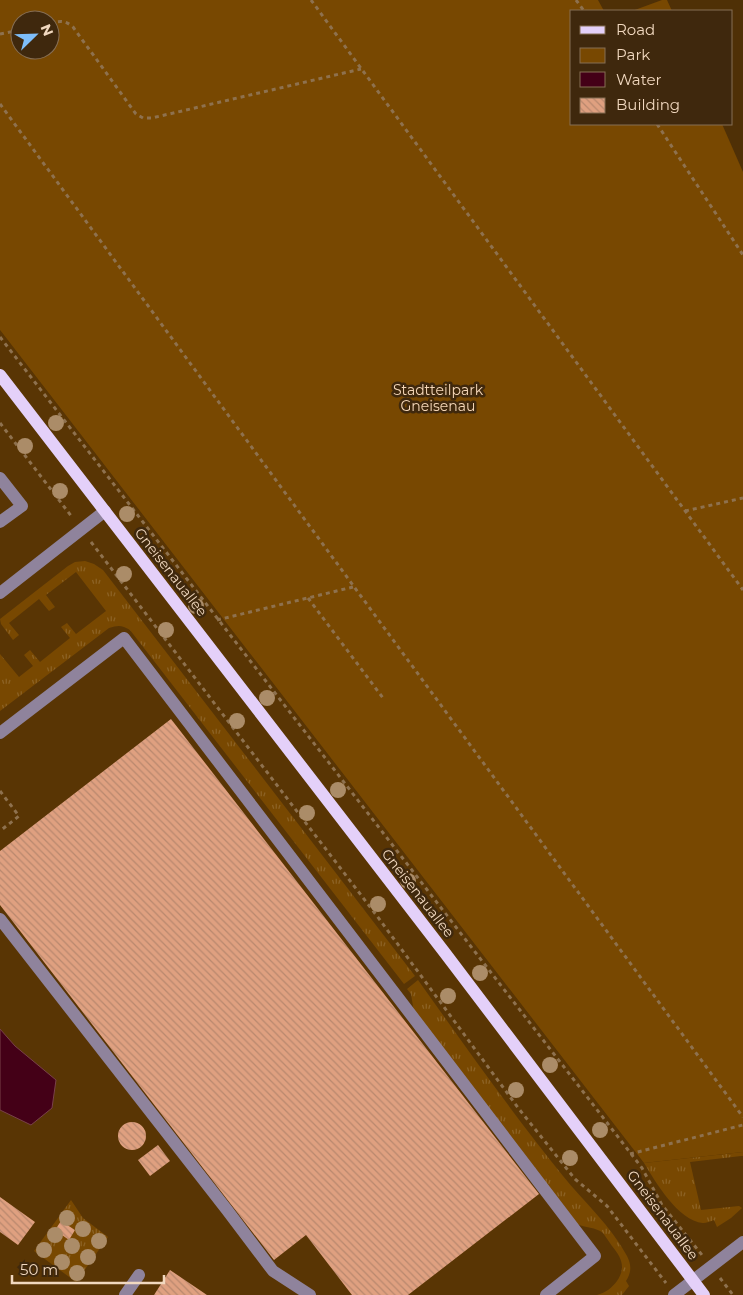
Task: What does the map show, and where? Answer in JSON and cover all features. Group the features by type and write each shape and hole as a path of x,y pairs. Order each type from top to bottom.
{"main road":[{"name":"Gneisenauallee","path":"0,375 445,952 704,1295"}],"street":[{"path":"0,478 22,506 0,522"},
{"path":"0,593 106,511"},
{"path":"0,733 124,638 595,1256 546,1295"},
{"path":"0,919 273,1271 310,1295"},
{"path":"674,1295 743,1242"},
{"path":"125,1295 139,1275"}],"path":[{"path":"311,0 743,590"},
{"path":"60,20 68,22 74,27 136,114 143,118 152,118 360,69"},
{"path":"0,104 742,1115"},
{"path":"658,125 743,255"},
{"path":"0,337 642,1168 662,1205 711,1267"},
{"path":"0,423 377,916 519,1109 575,1179 607,1206 674,1295"},
{"path":"685,511 743,498"},
{"path":"217,620 353,587"},
{"path":"308,598 383,698"},
{"path":"0,790 19,816 0,831"},
{"path":"630,1154 743,1126"}],"shaded area":[{"path":"0,330 644,1163 743,1152 743,1295 0,1295"}],"green space":[{"name":"Stadtteilpark Gneisenau","path":"0,0 598,0 603,10 570,10 570,125 722,125 743,172 743,1152 644,1163 0,330"},
{"path":"667,0 672,10 635,10"},
{"path":"85,561 103,570 415,976 404,984 130,630 120,626 109,628 0,711 0,654 19,677 33,666 24,655 30,650 40,662 70,638 61,627 67,623 76,634 106,611 76,572 46,595 55,607 49,611 39,599 9,623 19,635 13,640 1,624 0,619 68,566 75,562"},
{"path":"418,980 525,1128 621,1245 630,1266 630,1272 626,1281 629,1286 622,1295 597,1295 611,1288 620,1276 622,1263 618,1255 603,1233 577,1224 414,1012 411,994 407,989"},
{"path":"743,1152 743,1156 690,1162 701,1210 739,1206 742,1208 717,1227 714,1220 703,1223 694,1221 676,1208 644,1163"},
{"path":"71,1200 83,1218 108,1237 76,1282 34,1251"}],"water":[{"path":"0,1029 15,1046 56,1080 52,1108 31,1125 0,1110"}],"building":[{"path":"171,719 539,1194 408,1295 352,1295 306,1235 274,1260 0,905 0,851"},
{"path":"132,1122 142,1126 146,1136 142,1146 132,1150 122,1146 118,1136 122,1126"},
{"path":"158,1145 170,1161 150,1176 138,1160"},
{"path":"0,1197 35,1222 18,1245 0,1232"},
{"path":"61,1221 75,1230 69,1240 55,1230"},
{"path":"170,1270 207,1295 154,1295"}]}
